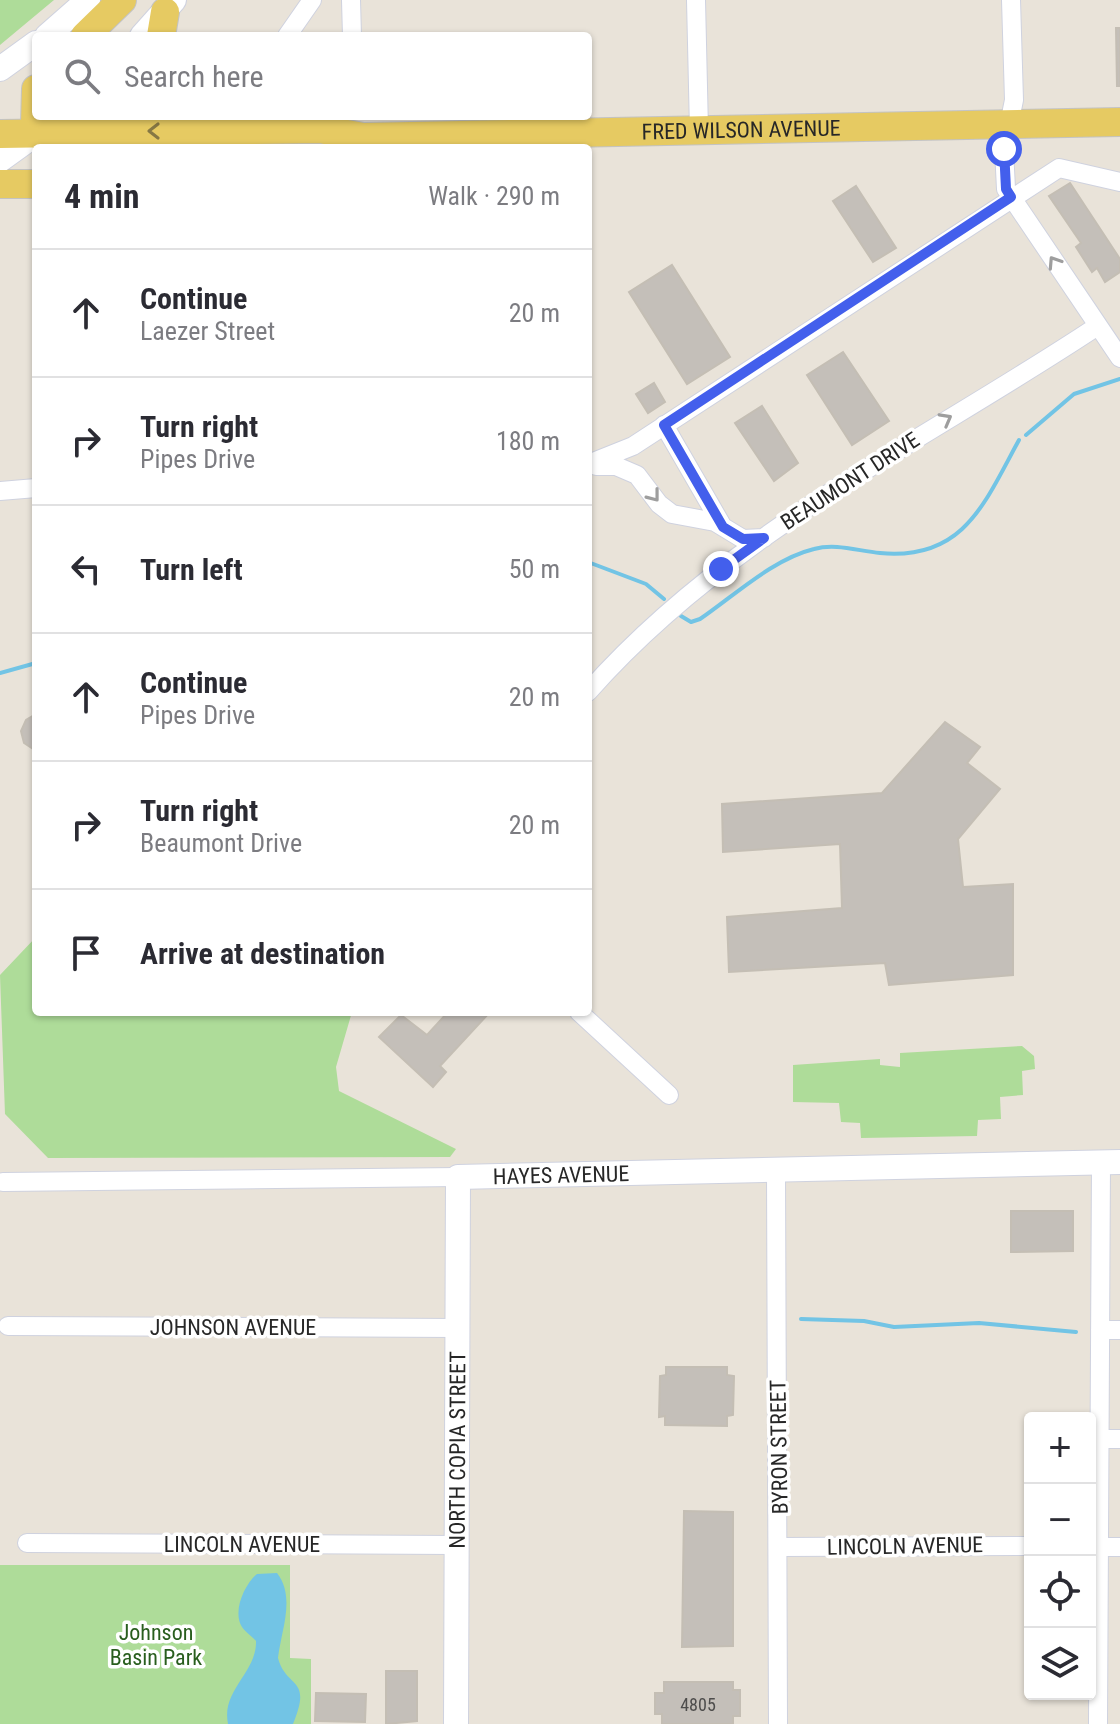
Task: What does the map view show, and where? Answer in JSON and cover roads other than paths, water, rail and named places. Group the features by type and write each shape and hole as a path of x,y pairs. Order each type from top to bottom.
{"main road":[{"path":"89,32 122,0"},
{"path":"205,120 213,124 260,123"},
{"name":"FRED WILSON AVENUE","path":"0,134 260,123 320,129 699,130 1120,122"},
{"name":"FRED WILSON AVENUE","path":"337,144 362,127"},
{"path":"0,184 32,184"}],"street":[{"path":"52,32 88,0"},
{"path":"290,32 312,0"},
{"path":"351,0 352,32"},
{"path":"696,0 699,130"},
{"path":"1011,0 1014,100 1004,149 1006,189 1096,327 1120,358"},
{"path":"147,32 167,16"},
{"path":"0,69 32,46"},
{"path":"0,160 50,132"},
{"path":"592,463 633,446 1059,168 1120,182"},
{"name":"BEAUMONT DRIVE","path":"592,688 668,612 764,538 942,420 996,394 1096,327"},
{"path":"664,425 723,527"},
{"path":"592,465 616,466 637,475 659,504 672,514 723,527 743,539 764,538"},
{"path":"0,491 32,488"},
{"path":"583,1016 669,1095"},
{"path":"1096,1504 1100,1330 1110,1163"},
{"name":"HAYES AVENUE","path":"3,1182 458,1177 1110,1163"},
{"name":"BYRON STREET","path":"776,1170 780,1547 778,1724"},
{"name":"NORTH COPIA STREET","path":"456,1724 458,1177"},
{"name":"JOHNSON AVENUE","path":"8,1326 458,1328"},
{"path":"1100,1330 1120,1330"},
{"path":"1099,1439 1120,1439"},
{"name":"LINCOLN AVENUE","path":"27,1543 457,1545"},
{"name":"LINCOLN AVENUE","path":"780,1547 1024,1546"},
{"path":"1096,1547 1120,1547"},
{"path":"1094,1556 1098,1724"}],"water":[{"path":"277,1573 286,1593 286,1614 278,1658 299,1690 298,1709 293,1724 228,1724 230,1701 255,1652 256,1641 239,1621 241,1598 257,1574"}],"waterway":[{"path":"1026,435 1074,394 1120,379"},
{"path":"681,616 691,622 700,619 769,569 814,549 839,547 880,553 909,553 952,537 982,505 1019,440"},
{"path":"592,564 646,584 664,599"},
{"path":"0,673 32,664"},
{"path":"801,1319 864,1321 894,1327 979,1323 1076,1332"}],"park label":[{"name":"Johnson Basin Park","path":"156,1644"}]}
